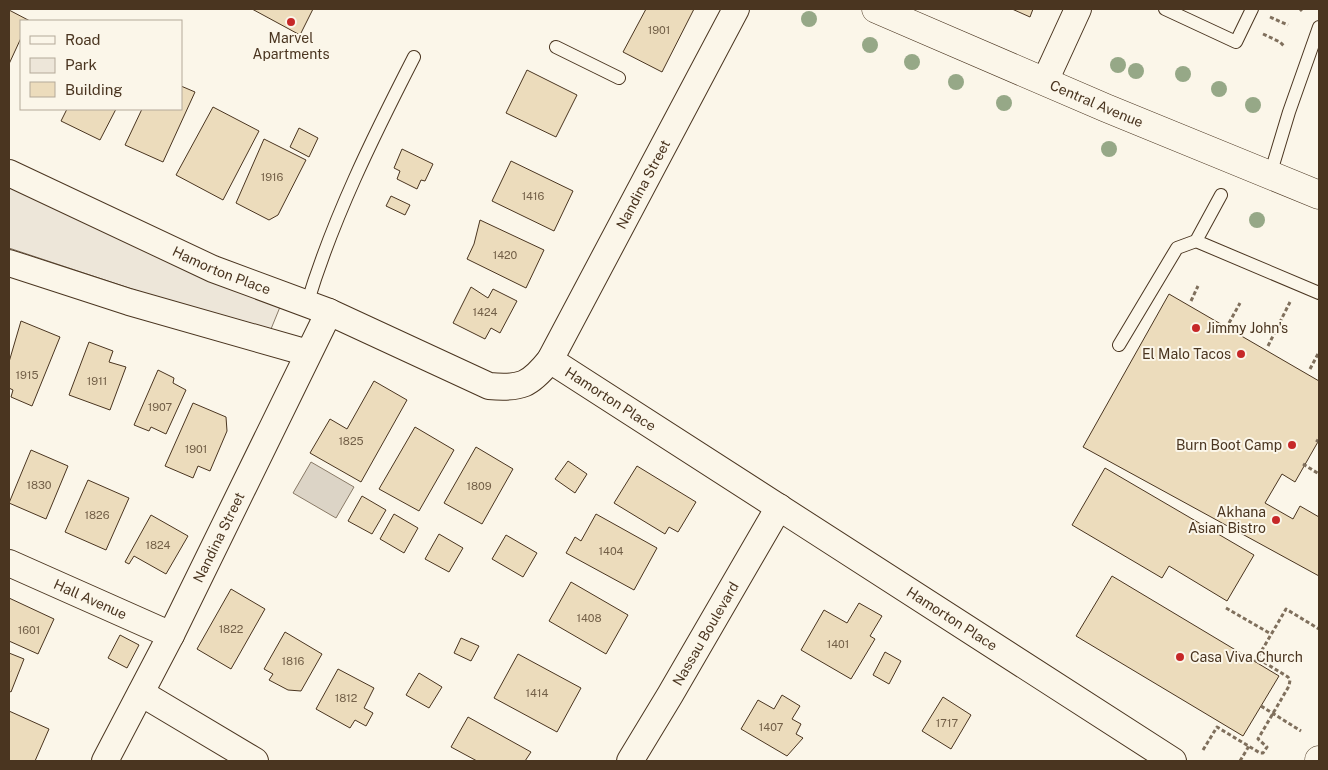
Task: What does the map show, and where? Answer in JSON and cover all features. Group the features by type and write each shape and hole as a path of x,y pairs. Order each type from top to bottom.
{"main road":[{"name":"Central Avenue","path":"876,9 1319,195"}],"street":[{"name":"Nandina Street","path":"550,360 736,9"},
{"path":"1044,81 1078,9"},
{"name":"Hamorton Place","path":"9,174 213,269 318,308 489,386 509,388 529,382 538,376 550,360 1173,761"},
{"path":"9,263 129,302 308,353"},
{"name":"Nandina Street","path":"105,761 170,634 308,353 318,308"},
{"name":"Nassau Boulevard","path":"630,761 779,507"},
{"name":"Hall Avenue","path":"9,563 170,634"},
{"path":"141,692 255,761"}],"lane":[{"path":"1165,9 1236,42 1252,9"},
{"path":"1270,175 1319,27"},
{"path":"556,47 619,78"},
{"path":"318,308 334,226 381,121 414,57"},
{"path":"1119,346 1177,248 1196,241 1221,195"},
{"path":"1196,241 1319,293"}],"path":[{"path":"1280,42 1285,47"},
{"path":"1190,301 1198,286"},
{"path":"1229,323 1240,303"},
{"path":"1268,346 1283,320"},
{"path":"1310,369 1319,352"},
{"path":"1303,464 1319,474"},
{"path":"1226,608 1271,634"},
{"path":"1204,750 1217,727 1263,753 1267,747 1258,739 1289,686 1290,680 1288,677 1256,660 1286,609 1319,629"},
{"path":"1261,706 1301,731"},
{"path":"1240,761 1249,746"}],"green space":[{"path":"9,187 280,307 271,329 159,298 9,248"}],"shaded area":[{"path":"311,462 354,487 336,518 293,493"}],"building":[{"name":"Marvel Apartments","path":"252,9 313,9 300,35"},
{"path":"646,9 694,9 662,72 623,52"},
{"path":"1012,9 1033,9 1030,17"},
{"path":"9,10 28,20 20,20 20,40 9,64"},
{"path":"527,70 577,95 556,137 506,113"},
{"path":"182,86 195,92 163,162 125,145 142,110 182,110"},
{"path":"213,107 259,131 223,200 176,175"},
{"path":"66,110 115,110 100,140 61,121"},
{"path":"299,128 318,138 309,157 290,147"},
{"path":"264,139 306,160 278,215 269,220 236,203"},
{"path":"402,149 433,164 425,181 421,180 417,189 397,179 400,171 394,168"},
{"path":"511,161 573,191 554,231 492,201"},
{"path":"391,196 410,205 405,215 386,206"},
{"path":"480,220 544,250 526,288 467,259 474,244"},
{"path":"471,287 488,298 493,289 517,301 500,333 491,328 485,339 453,323"},
{"path":"1169,294 1319,381 1319,440 1295,482 1282,474 1265,503 1293,519 1300,506 1319,517 1319,576 1083,447"},
{"path":"21,321 60,337 32,406 11,397 13,390 9,388 9,362"},
{"path":"89,342 113,351 109,362 126,367 110,410 69,395"},
{"path":"158,370 174,378 173,383 186,390 166,434 151,427 149,431 134,425"},
{"path":"374,381 407,400 361,482 310,453 330,419 347,429"},
{"path":"193,403 226,417 227,431 210,471 198,466 193,478 165,466"},
{"path":"415,427 454,450 419,511 379,489"},
{"path":"476,447 513,469 482,524 444,503"},
{"path":"31,450 68,466 46,519 9,503"},
{"path":"568,461 587,474 575,493 555,479"},
{"path":"637,466 696,502 678,532 669,527 665,534 614,503"},
{"path":"1105,468 1254,555 1227,601 1169,566 1162,578 1072,525"},
{"path":"88,480 129,498 106,550 65,532"},
{"path":"362,496 386,510 372,534 348,521"},
{"path":"394,514 418,528 404,553 380,539"},
{"path":"596,514 657,548 634,590 566,553 575,537 581,541"},
{"path":"151,515 188,536 166,574 134,556 129,564 125,562"},
{"path":"439,534 463,548 449,572 425,559"},
{"path":"506,535 537,553 523,577 492,559"},
{"name":"Casa Viva Church","path":"1112,576 1279,676 1243,736 1076,636"},
{"path":"571,582 628,615 606,654 549,621"},
{"path":"231,589 265,609 231,669 197,649"},
{"path":"9,598 54,619 38,654 9,641"},
{"path":"859,603 882,616 870,636 875,639 851,679 801,650 824,610 847,623"},
{"path":"285,632 322,654 301,691 288,690 269,680 273,674 264,669"},
{"path":"120,635 139,645 127,668 108,658"},
{"path":"461,638 479,646 471,661 454,653"},
{"path":"885,652 901,661 889,684 873,675"},
{"path":"9,653 24,659 11,692 9,691"},
{"path":"518,654 581,688 557,732 494,698"},
{"path":"338,669 374,688 364,708 373,713 366,726 355,720 350,728 316,709"},
{"path":"419,673 442,687 429,708 406,695"},
{"path":"782,695 800,706 792,719 801,724 796,734 803,738 787,756 741,729 758,700 774,709"},
{"path":"943,697 971,715 951,749 922,731"},
{"path":"9,711 49,729 35,761 9,761"},
{"path":"468,717 531,752 525,761 477,761 451,747"}],"place":[{"name":"Marvel Apartments","path":"291,22"},
{"name":"Jimmy John's","path":"1196,328"},
{"name":"El Malo Tacos","path":"1241,354"},
{"name":"Burn Boot Camp","path":"1292,445"},
{"name":"Akhana Asian Bistro","path":"1276,520"},
{"name":"Casa Viva Church","path":"1180,657"}]}
